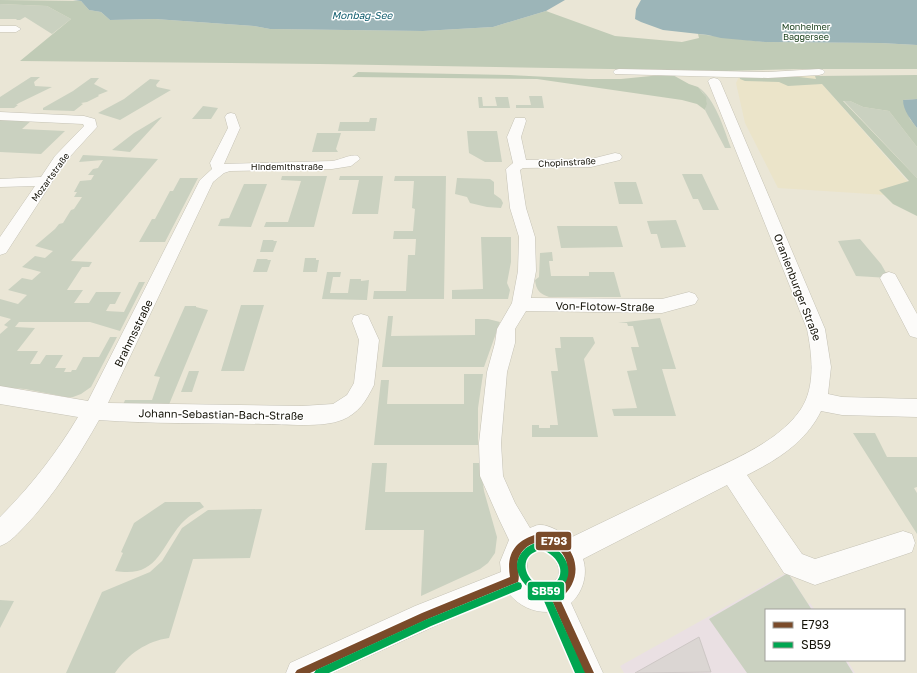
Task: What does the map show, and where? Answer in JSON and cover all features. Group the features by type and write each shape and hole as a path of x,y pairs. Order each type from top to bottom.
{"street":[{"path":"0,29 16,29"},
{"path":"619,72 768,75 819,72"},
{"name":"Oranienburger Straße","path":"568,554 730,470 760,457 784,440 802,424 815,401 821,380 822,361 820,343 816,329 714,81"},
{"name":"Mozartstraße","path":"0,116 84,120 90,122 91,127 60,159 0,249"},
{"path":"219,170 217,163 234,128 231,118"},
{"path":"520,121 514,137 520,164 514,169 518,208 527,237 527,271 521,304 506,330 505,343 497,372 490,443 492,476 507,511 524,542"},
{"name":"Chopinstraße","path":"520,164 591,163 615,157"},
{"name":"Hindemithstraße","path":"219,170 240,166 332,165 346,163 353,159"},
{"name":"Brahmsstraße","path":"0,534 27,507 53,476 67,456 94,411 207,180 219,170"},
{"path":"0,183 46,181"},
{"path":"888,278 917,330"},
{"name":"Von-Flotow-Straße","path":"521,304 662,306 688,299"},
{"name":"Johann-Sebastian-Bach-Straße","path":"0,395 94,411 128,413 302,415 335,413 354,401 364,385 369,340 361,321"},
{"path":"815,401 842,406 917,408"},
{"path":"730,470 793,564 815,572 903,543"},
{"path":"531,538 547,538 562,546 568,554 572,574 570,584 564,593 555,598 544,600 532,597 525,592 515,579 512,570 512,562 518,547 531,538"},
{"path":"300,673 425,616 515,579"},
{"path":"555,598 568,631 589,673"}],"shaded area":[{"path":"737,74 815,76 917,192 917,197 778,188 745,123 736,83 738,79"},
{"path":"788,572 808,604 810,603 814,609 765,609 765,661 848,661 855,673 624,673 620,666"}],"green space":[{"path":"0,0 81,1 89,10 101,12 110,20 155,19 254,26 270,29 423,31 493,27 546,11 615,36 682,42 699,38 698,34 765,42 880,43 917,45 917,69 726,71 320,64 20,61 71,19 47,6 0,4"},
{"path":"0,4 47,6 71,19 52,34 25,17 20,20 0,19"},
{"path":"358,72 509,75 589,79 621,79 671,74 689,84 698,87 706,97 707,104 705,110 697,104 682,100 537,79 352,77"},
{"path":"739,75 791,76 816,79 815,76 917,75 917,99 903,100 910,119 917,128 917,147 889,111 863,107 850,101 843,101 917,178 917,216 893,204 879,190 909,181 822,84 788,86 779,82 745,81 740,79"},
{"path":"31,77 40,77 34,82 35,86 52,87 19,103 14,108 0,108 0,97"},
{"path":"91,78 99,78 94,84 108,91 87,102 81,103 83,104 74,111 43,110 43,108 73,91"},
{"path":"150,79 160,80 156,85 157,87 171,90 120,120 98,113 124,99"},
{"path":"698,87 704,92 714,106 731,148 725,148 705,110 706,100 704,94"},
{"path":"529,96 542,96 544,108 516,108 516,105 531,105"},
{"path":"478,97 482,97 483,106 497,106 495,97 508,97 510,108 479,108"},
{"path":"843,100 850,101 863,107 889,111 917,147 917,178"},
{"path":"203,106 218,108 211,119 192,119"},
{"path":"162,117 130,152 112,150 134,133"},
{"path":"370,118 377,118 375,131 338,131 340,122 369,122"},
{"path":"0,119 32,120 22,129 65,131 41,154 0,152"},
{"path":"467,131 497,131 502,162 485,162 469,153"},
{"path":"317,133 341,133 336,149 338,152 312,152"},
{"path":"83,155 158,159 71,261 92,262 89,267 82,267 67,290 83,290 74,303 89,303 96,292 121,292 115,304 110,304 106,311 124,312 139,282 145,282 120,331 90,322 19,322 15,327 35,328 17,351 38,351 30,364 40,364 46,355 63,355 55,368 66,368 64,372 76,370 83,357 99,357 110,337 117,337 91,387 81,394 73,397 66,397 25,389 0,387 0,334 8,327 4,325 11,319 0,316 0,299 18,304 27,295 8,290 22,278 32,280 41,272 22,267 35,256 45,258 53,251 35,246 59,224 63,223 71,210 74,209 82,197 74,197 77,192 74,192 80,181 91,180 94,175 88,175 93,169 98,168 103,160 79,162"},
{"path":"682,174 702,174 719,210 703,210 698,199 693,199"},
{"path":"282,176 327,176 314,227 264,227 266,222 288,222 301,181 281,180"},
{"path":"340,176 383,176 378,214 352,214 359,180 339,180"},
{"path":"395,176 446,176 444,299 373,299 374,291 406,291 408,255 415,255 416,239 393,239 394,231 413,231 415,209 412,208 414,181 394,181"},
{"path":"180,178 198,178 165,242 139,242 152,219 155,219 170,191 173,191"},
{"path":"457,178 490,179 494,182 494,194 501,199 503,203 501,208 487,207 470,203 467,197 455,194"},
{"path":"614,182 636,182 643,204 619,204"},
{"path":"244,184 267,184 251,227 218,226 221,219 229,218"},
{"path":"676,220 686,247 661,248 657,234 651,234 647,221"},
{"path":"557,226 617,226 623,247 561,248"},
{"path":"481,237 511,237 511,262 507,283 510,290 508,299 452,299 452,290 483,289"},
{"path":"860,239 881,264 889,278 856,276 838,241"},
{"path":"263,240 277,241 273,252 260,252"},
{"path":"552,252 553,261 549,261 551,276 589,276 589,272 614,272 621,297 549,297 543,294 537,289 535,280 539,277 540,253"},
{"path":"305,258 316,258 316,260 319,260 317,272 303,272"},
{"path":"257,259 271,260 267,272 253,272"},
{"path":"327,272 341,272 340,277 333,277 330,293 348,293 350,279 361,279 361,281 369,280 367,300 322,299"},
{"path":"241,305 264,305 244,371 221,371"},
{"path":"185,306 196,306 208,310 168,407 123,405 125,400 152,400 160,377 154,376"},
{"path":"388,316 393,316 391,336 475,335 475,319 488,319 500,322 484,367 382,367"},
{"path":"660,318 676,369 662,369 676,416 614,416 612,409 637,408 627,371 637,370 631,347 639,347 633,326 628,326 627,323 618,323"},
{"path":"560,337 593,337 595,343 584,359 598,437 532,437 532,425 539,425 539,428 550,428 550,425 558,425 551,371 558,371 555,348 561,348"},
{"path":"189,371 199,371 192,392 181,392"},
{"path":"464,374 483,374 478,408 478,445 374,445 381,380 389,380 387,404 464,404"},
{"path":"853,433 875,433 887,457 917,457 917,487 914,488 917,493 917,534"},
{"path":"372,463 387,463 385,492 473,492 473,463 480,463 484,491 497,537 495,553 488,563 480,569 421,596 424,530 365,530"},
{"path":"165,502 200,502 204,507 181,524 156,560 149,566 140,570 129,572 115,571 123,553 121,552 134,523"},
{"path":"262,509 250,558 193,559 169,638 146,645 132,654 115,673 66,673 102,592 150,572 162,561 182,528 208,510"},
{"path":"788,573 811,609 765,609 765,661 846,661 853,673 747,673 709,619"},
{"path":"0,600 14,601 0,628"}],"water":[{"name":"Monbag-See","path":"73,0 565,0 546,11 493,27 423,31 270,29 254,26 155,19 110,20 101,12 89,10 81,1"},
{"name":"Monheimer Baggersee","path":"641,0 917,0 917,45 880,43 765,42 663,30 635,19 636,9"},
{"path":"917,99 917,128 906,111 903,100"}],"building":[{"path":"699,637 711,672 635,673"}],"transit line":[{"name":"E793","path":"515,579 513,561 520,548 525,543 538,538 552,540 565,550 572,564 570,579 561,593 555,598"},
{"name":"SB59","path":"540,545 556,554 560,558 564,569 562,581 554,589 545,591 535,588 527,581 522,572 521,562 527,553 540,545"},
{"name":"E793","path":"300,673 425,616 515,579"},
{"name":"SB59","path":"319,673 428,623 518,586"},
{"name":"E793","path":"555,598 589,673"},
{"name":"SB59","path":"548,601 580,673"}]}
